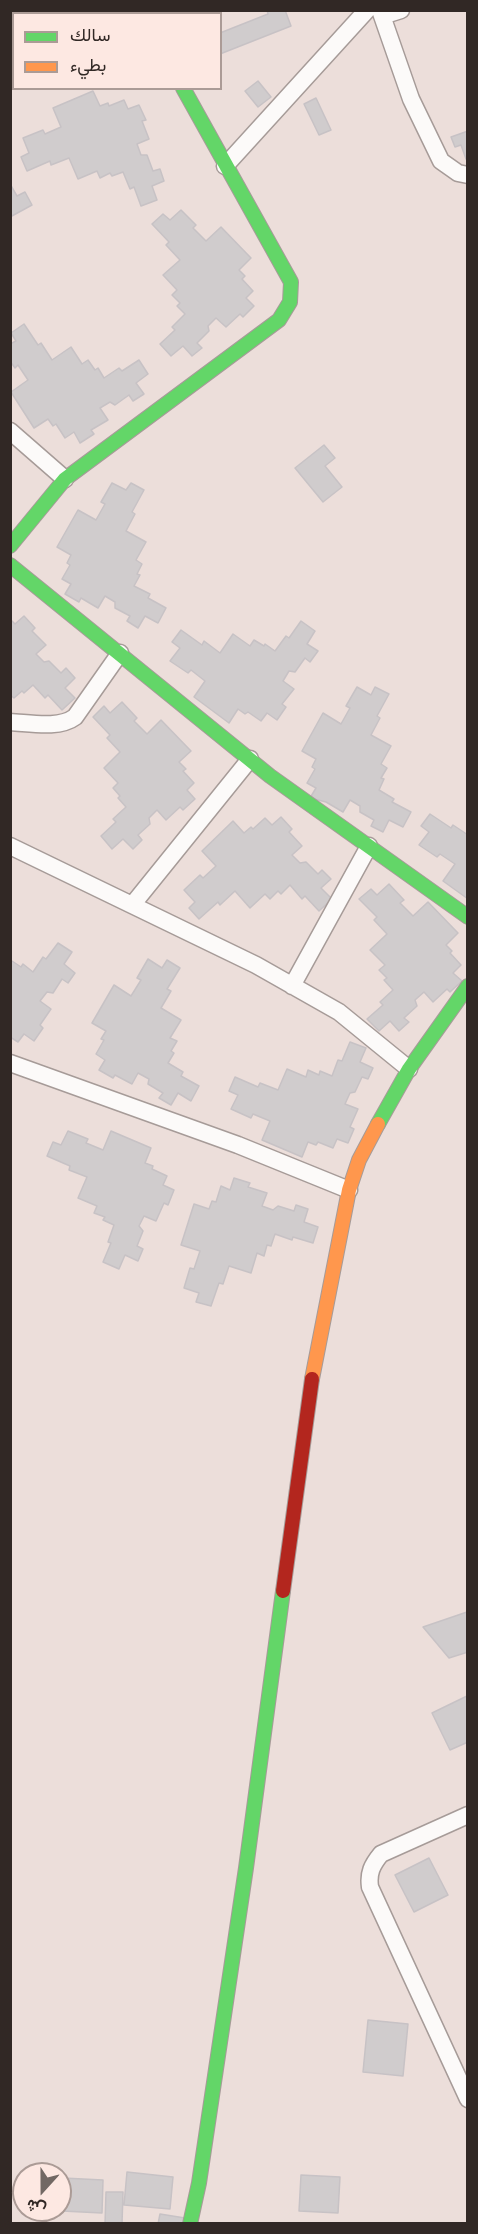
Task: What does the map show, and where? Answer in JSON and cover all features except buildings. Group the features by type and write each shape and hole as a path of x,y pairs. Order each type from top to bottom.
{"street":[{"path":"225,166 376,12 401,10"},
{"path":"376,12 411,99 441,161 458,173 468,175"},
{"path":"10,546 65,479 279,320 290,304 293,295 291,282 184,90"},
{"path":"10,431 65,479"},
{"path":"10,565 250,759 468,917"},
{"path":"10,722 70,721 120,653"},
{"path":"133,904 250,759"},
{"path":"10,846 256,965 339,1012 409,1069"},
{"path":"292,986 369,846"},
{"path":"190,2223 246,1869 315,1359 349,1190 359,1160 409,1069 468,986"},
{"path":"10,1063 238,1145 349,1190"},
{"path":"468,1815 381,1854 372,1865 369,1878 370,1887 468,2099"}],"traffic: fast":[{"path":"10,546 65,479 279,320 290,302 291,282 184,90"},
{"path":"10,565 270,776 468,917"},
{"path":"378,1124 409,1069 468,986"},
{"path":"190,2224 199,2183 246,1868 283,1591"}],"traffic: slow":[{"path":"312,1379 349,1190 359,1160 378,1124"}],"traffic: jam":[{"path":"283,1591 312,1379"}]}
